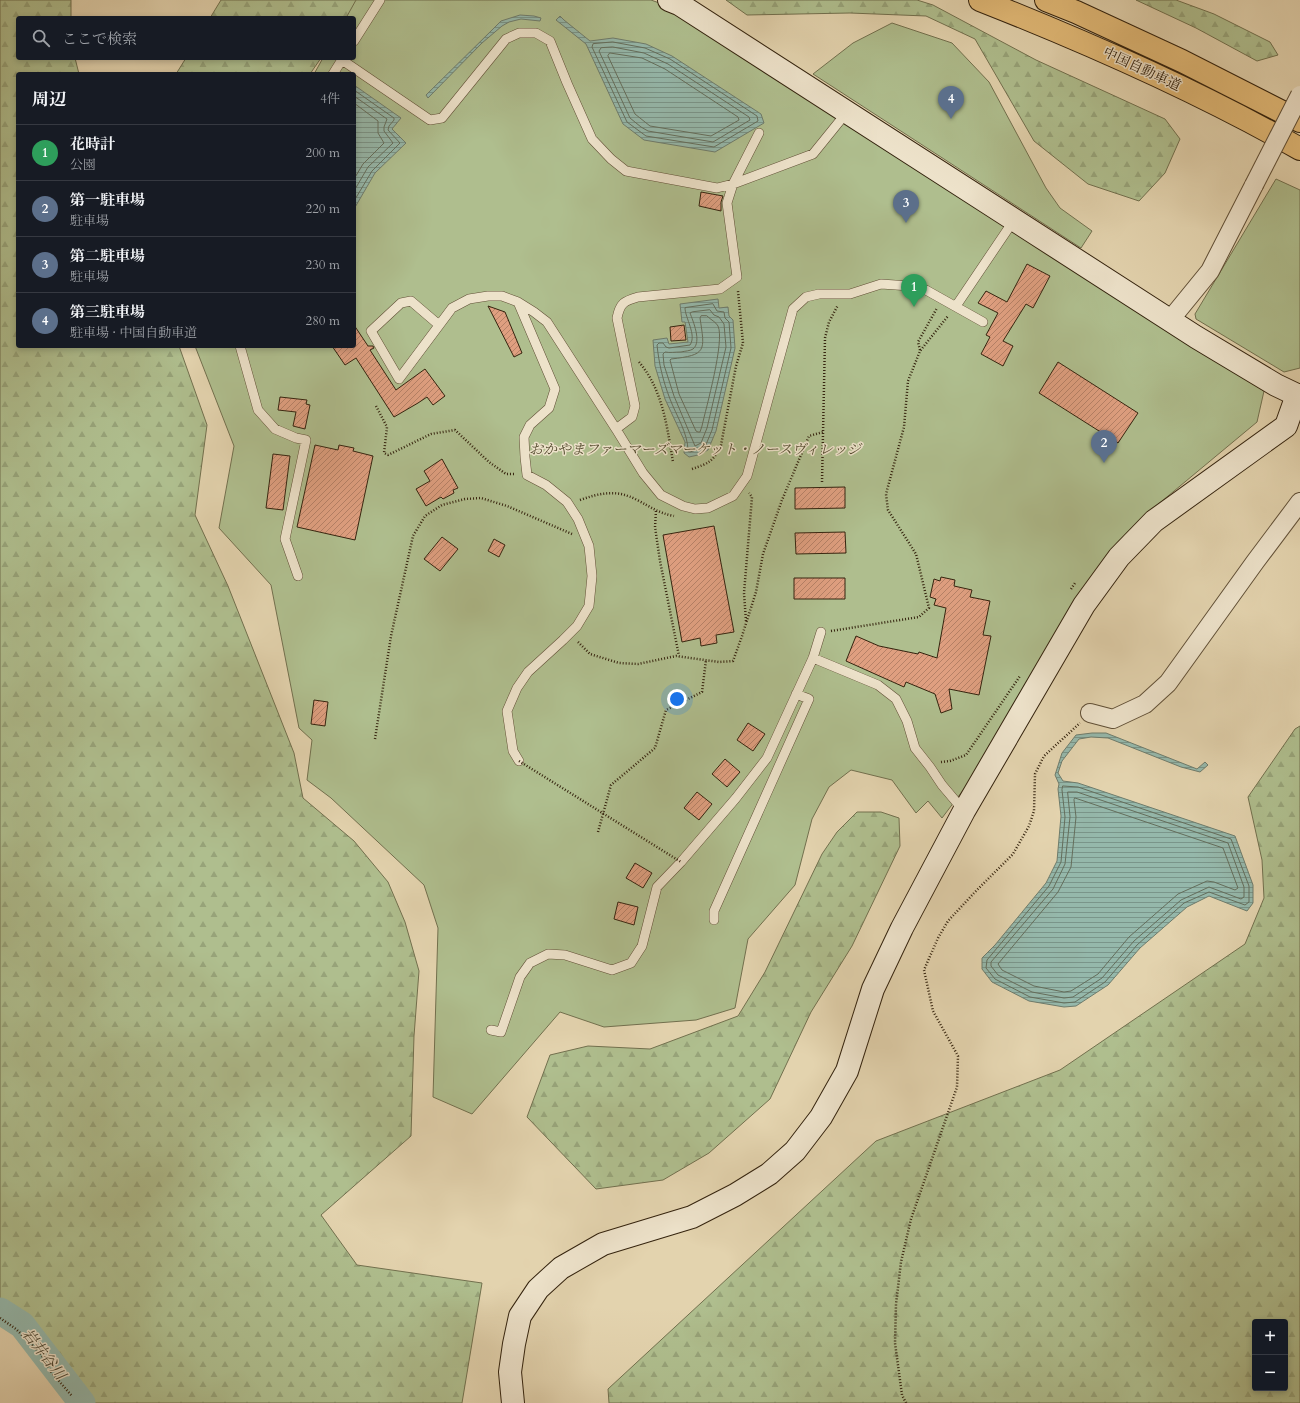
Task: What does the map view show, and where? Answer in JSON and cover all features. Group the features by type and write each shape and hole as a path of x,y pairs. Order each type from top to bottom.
{"highway":[{"name":"中国自動車道","path":"980,0 1066,34 1263,128 1300,149"},
{"name":"中国自動車道","path":"1046,0 1076,12 1182,61 1300,121"}],"street":[{"path":"513,1403 510,1372 520,1316 538,1289 561,1268 603,1244 692,1217 735,1195 769,1174 795,1151 821,1117 847,1071 873,989 902,928 964,811 1084,605 1119,557 1154,520 1286,426 1298,395 1263,377 1170,320 679,4 669,0"},
{"path":"1170,320 1210,271 1300,95"},
{"path":"1090,714 1113,719 1145,704 1168,683 1300,502"}],"lane":[{"path":"356,38 380,0"},
{"path":"344,60 430,120 442,118 506,39 519,33 536,33 550,42 566,83 592,139 626,172 717,188 733,184 812,154 847,112"},
{"path":"334,72 342,60"},
{"path":"616,429 632,417 635,406 617,318 619,308 626,301 638,297 720,289 736,277 727,203 733,184 759,133"},
{"path":"956,306 1014,220"},
{"path":"439,325 410,301 401,303 371,331 398,379 452,308 469,299 488,296 502,296 518,302 547,322 643,473 661,495 683,506 695,509 708,508 733,496 747,476 793,308 806,297 819,294 850,294 881,284 910,286 926,290 983,322"},
{"path":"518,302 555,390 549,408 530,425 524,437 524,457 527,475 546,485 567,502 578,519 589,546 592,576 589,606 577,626 528,672 517,688 507,711 513,751 520,761"},
{"path":"241,348 258,410 275,430 306,440 285,539 298,576"},
{"path":"491,1030 501,1032 520,977 530,963 548,954 565,955 612,970 631,963 642,946 657,887 681,862 736,798 766,758 813,658 821,632"},
{"path":"813,658 878,686 896,699 907,721 915,748 928,764 942,786 964,811"},
{"path":"714,920 714,911 809,699 796,694"}],"path":[{"path":"692,469 710,463 716,456 721,445 736,366 743,343 736,277"},
{"path":"822,482 825,338 829,322 843,294"},
{"path":"920,351 918,342 942,299"},
{"path":"821,632 919,617 928,608 916,554 888,510 886,494 904,427 908,381 920,351 956,306"},
{"path":"624,351 629,352 642,365 660,398 666,418 673,462"},
{"path":"376,406 387,427 384,453 388,455 431,434 455,430 489,462 506,474 527,475"},
{"path":"569,634 590,654 619,663 638,664 676,656 719,662 733,661 756,592 763,554 782,500 809,436 823,432"},
{"path":"742,482 752,497 744,593 746,623"},
{"path":"569,506 599,493 612,493 624,494 636,499 656,512 674,516 695,509"},
{"path":"375,739 391,636 413,536 425,516 442,505 465,499 481,498 507,506 587,540"},
{"path":"656,512 654,527 679,657"},
{"path":"1067,596 1075,583"},
{"path":"598,832 611,785 655,748 666,710 702,692 706,660"},
{"path":"928,764 950,761 966,755 1022,673"},
{"path":"906,1403 902,1395 895,1343 896,1304 901,1262 911,1218 957,1087 958,1056 933,1011 924,970 938,938 948,922 975,892 1013,854 1029,826 1034,811 1035,774 1044,756 1090,714"},
{"path":"520,761 681,862"},
{"path":"0,1318 16,1329 41,1354 52,1373 72,1396"}],"green space":[{"path":"0,0 71,0 71,16 16,16 16,60 76,60 78,72 16,72 16,348 180,348 207,425 195,515 228,586 294,753 303,798 354,841 388,882 405,922 419,971 414,1036 411,1136 321,1215 357,1265 482,1283 462,1403 79,1403 79,1395 27,1319 0,1301"},
{"path":"221,0 361,0 350,16 211,16"},
{"name":"おかやまファーマーズマーケット・ノースヴィレッジ","path":"356,0 651,0 662,4 1264,391 1257,422 1150,511 967,785 942,818 928,801 916,813 892,780 851,770 829,787 812,819 795,885 748,939 735,1008 696,1020 604,1027 560,1012 472,1114 433,1097 438,928 424,885 331,798 307,780 312,740 299,728 271,585 219,528 234,446 196,348 356,348 356,72 315,72 322,60 356,60 356,16 347,16"},
{"path":"726,0 917,0 933,5 1036,60 1165,119 1180,139 1165,173 1139,201 1088,184 1034,141 975,39 926,16 850,13 747,15"},
{"path":"1136,0 1176,0 1214,14 1270,42 1278,55 1257,61 1196,28"},
{"path":"892,23 952,43 989,82 1046,188 1060,208 1092,231 1081,248 813,74 853,43"},
{"path":"185,60 320,60 311,72 177,72"},
{"path":"1276,179 1300,190 1300,368 1284,372 1196,319 1195,314"},
{"path":"1300,726 1300,1403 609,1403 608,1389 876,1141 1060,1070 1245,944 1264,898 1262,860 1248,797 1295,729"},
{"path":"857,812 881,812 899,818 900,846 852,946 811,1012 770,1099 709,1153 663,1180 596,1189 527,1117 550,1055 588,1046 650,1049 738,1016 765,972 822,854 837,832"}],"water":[{"path":"520,15 541,18 540,21 521,19 509,22 502,26 482,43 428,98 426,95 501,21"},
{"path":"560,16 590,41 613,38 646,44 672,56 761,114 764,123 715,152 644,140 623,124 586,44 556,20"},
{"path":"356,86 401,118 392,129 406,143 375,173 356,206"},
{"path":"718,299 719,308 728,307 729,316 733,320 735,348 716,431 708,450 698,455 689,457 684,453 685,442 665,399 655,366 653,340 667,338 669,344 688,342 685,322 682,322 680,304"},
{"path":"1106,733 1197,769 1205,762 1208,765 1200,772 1181,767 1108,738 1091,737 1079,739 1062,761 1058,773 1063,781 1078,783 1235,836 1253,885 1253,903 1247,911 1209,896 1187,907 1140,948 1108,985 1076,1006 1064,1007 1029,1001 992,982 982,969 982,958 995,945 1046,883 1057,861 1061,816 1058,789 1059,784 1055,775 1062,753 1076,735"}],"building":[{"path":"701,192 723,196 721,211 699,206"},
{"path":"1027,264 1050,276 1033,308 1026,304 1003,341 1013,346 1003,366 981,354 990,337 986,335 998,313 978,303 986,291 1007,302"},
{"path":"488,306 505,312 522,353 514,357"},
{"path":"684,325 686,340 671,341 670,327"},
{"path":"356,328 368,346 373,346 374,348 370,350 396,390 425,369 445,396 433,405 427,397 394,417 356,358 345,365 333,348 356,348"},
{"path":"1058,362 1138,413 1118,443 1039,393"},
{"path":"280,397 307,400 306,404 310,405 305,429 293,426 296,412 278,410"},
{"path":"315,445 338,450 339,445 354,448 353,451 373,456 355,540 297,527"},
{"path":"273,454 290,456 283,510 266,508"},
{"path":"442,459 458,488 453,490 454,493 443,499 441,497 426,506 416,489 430,481 424,471"},
{"path":"845,487 845,508 795,509 795,488"},
{"path":"714,526 734,632 716,635 717,643 701,646 700,638 682,642 663,535"},
{"path":"845,532 846,553 796,554 795,533"},
{"path":"442,537 458,549 440,571 424,559"},
{"path":"494,539 505,545 499,557 488,551"},
{"path":"941,577 955,580 954,586 972,590 970,597 990,601 983,635 991,636 979,695 949,689 952,709 941,713 935,694 906,682 904,687 846,661 856,636 879,646 918,654 919,652 937,658 946,608 934,605 936,599 930,597 934,579 940,581"},
{"path":"794,578 845,578 845,599 794,599"},
{"path":"314,700 328,702 325,726 311,724"},
{"path":"748,723 765,734 753,751 737,740"},
{"path":"725,759 740,772 727,787 712,774"},
{"path":"697,792 712,804 699,820 684,808"},
{"path":"635,863 652,873 643,888 626,878"},
{"path":"618,902 638,907 634,925 614,919"}],"waterway":[{"name":"岩井谷川","path":"0,1311 22,1325 82,1403"}],"place":[{"name":"第三駐車場","path":"951,119"},
{"name":"第二駐車場","path":"906,223"},
{"name":"花時計","path":"914,307"},
{"name":"第一駐車場","path":"1104,463"}]}
